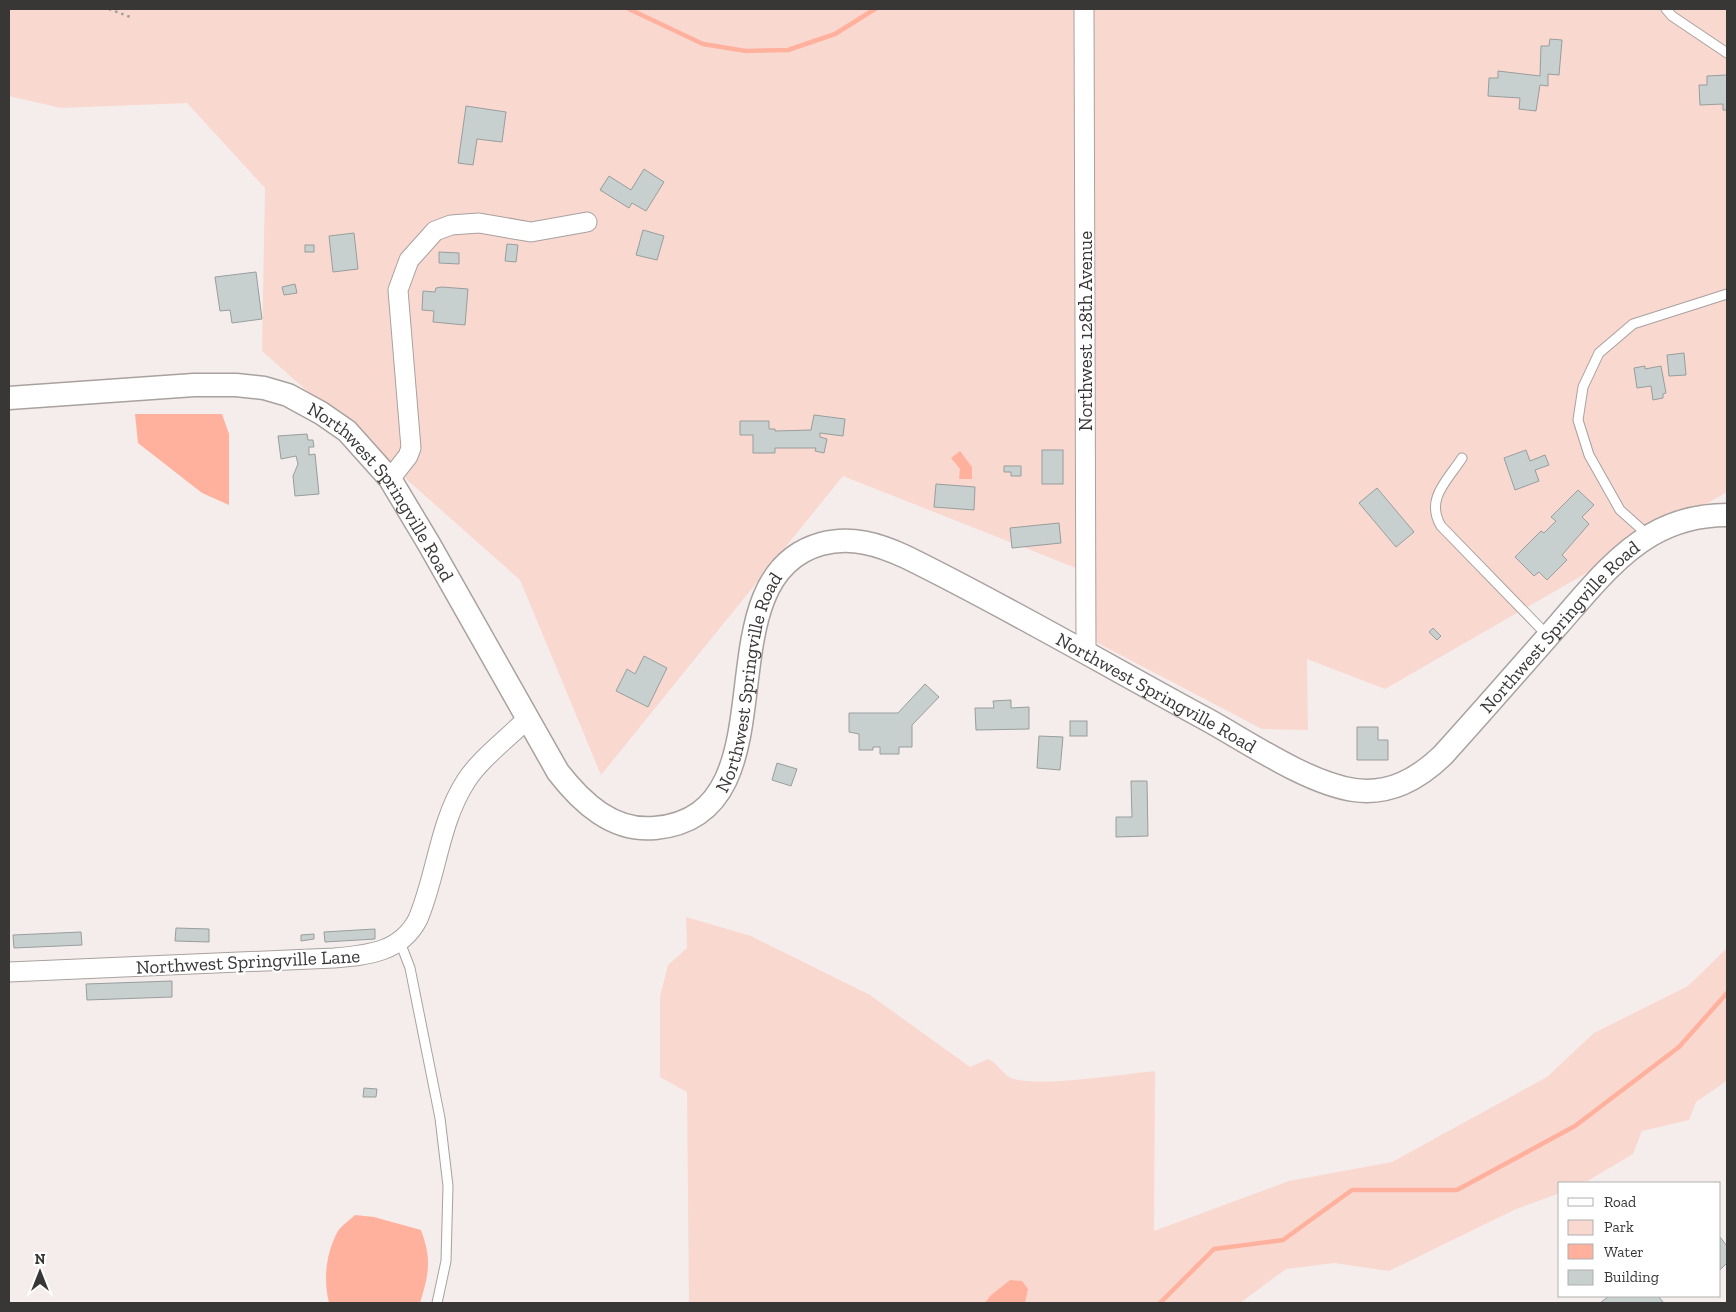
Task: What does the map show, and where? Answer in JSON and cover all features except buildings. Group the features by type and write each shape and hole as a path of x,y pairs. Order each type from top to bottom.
{"street":[{"name":"Northwest 128th Avenue","path":"1084,9 1086,653"},
{"path":"390,479 408,456 411,448 398,290 409,260 435,231 451,225 479,223 532,232 587,222"},
{"name":"Northwest Springville Road","path":"9,398 194,385 236,385 264,388 300,401 347,431 390,479 429,544 558,772 587,806 608,819 631,827 654,828 674,825 695,815 712,803 725,784 739,743 753,635 760,606 777,576 798,553 832,541 858,540 904,557 1086,653 1310,775 1352,790 1374,791 1406,783 1425,772 1443,755 1610,569 1649,536 1670,524 1696,517 1727,514"},
{"name":"Northwest Springville Lane","path":"9,972 334,958 369,954 388,949 400,942 413,929 424,905 449,817 466,780 527,719"}],"lane":[{"path":"1666,9 1672,16 1727,53"},
{"path":"1649,536 1620,510 1589,455 1578,420 1583,388 1599,353 1632,324 1727,294"},
{"path":"1462,458 1434,502 1434,515 1441,526 1548,637"},
{"path":"400,942 410,968 440,1118 448,1186 446,1261 438,1303"}],"path":[{"path":"109,9 133,18"}],"green space":[{"path":"9,9 1727,9 1727,492 1385,689 1307,659 1308,730 1262,729 1092,640 1091,574 843,476 601,775 520,580 262,351 265,188 187,103 61,108 9,96"},
{"path":"686,917 751,936 870,995 970,1067 988,1059 1011,1078 1040,1082 1155,1071 1154,1231 1289,1181 1392,1162 1547,1077 1594,1033 1688,986 1727,948 1727,1078 1725,1082 1696,1102 1689,1120 1642,1131 1633,1154 1586,1182 1558,1182 1558,1194 1514,1210 1389,1271 1334,1263 1286,1269 1240,1303 689,1303 687,1092 660,1077 660,997 668,965 687,948"}],"water":[{"path":"135,414 222,414 229,434 229,505 202,493 138,443"},
{"path":"960,451 972,467 972,479 959,479 960,469 951,458"},
{"path":"355,1215 374,1217 421,1230 427,1250 428,1266 426,1283 420,1303 329,1303 326,1285 328,1257 338,1231"},
{"path":"1010,1280 1022,1281 1028,1289 1025,1303 985,1303 990,1296"}],"waterway":[{"path":"629,9 703,44 746,51 788,50 835,34 875,9"},
{"path":"1160,1303 1214,1249 1283,1240 1352,1190 1457,1190 1575,1126 1679,1047 1727,993"}]}
